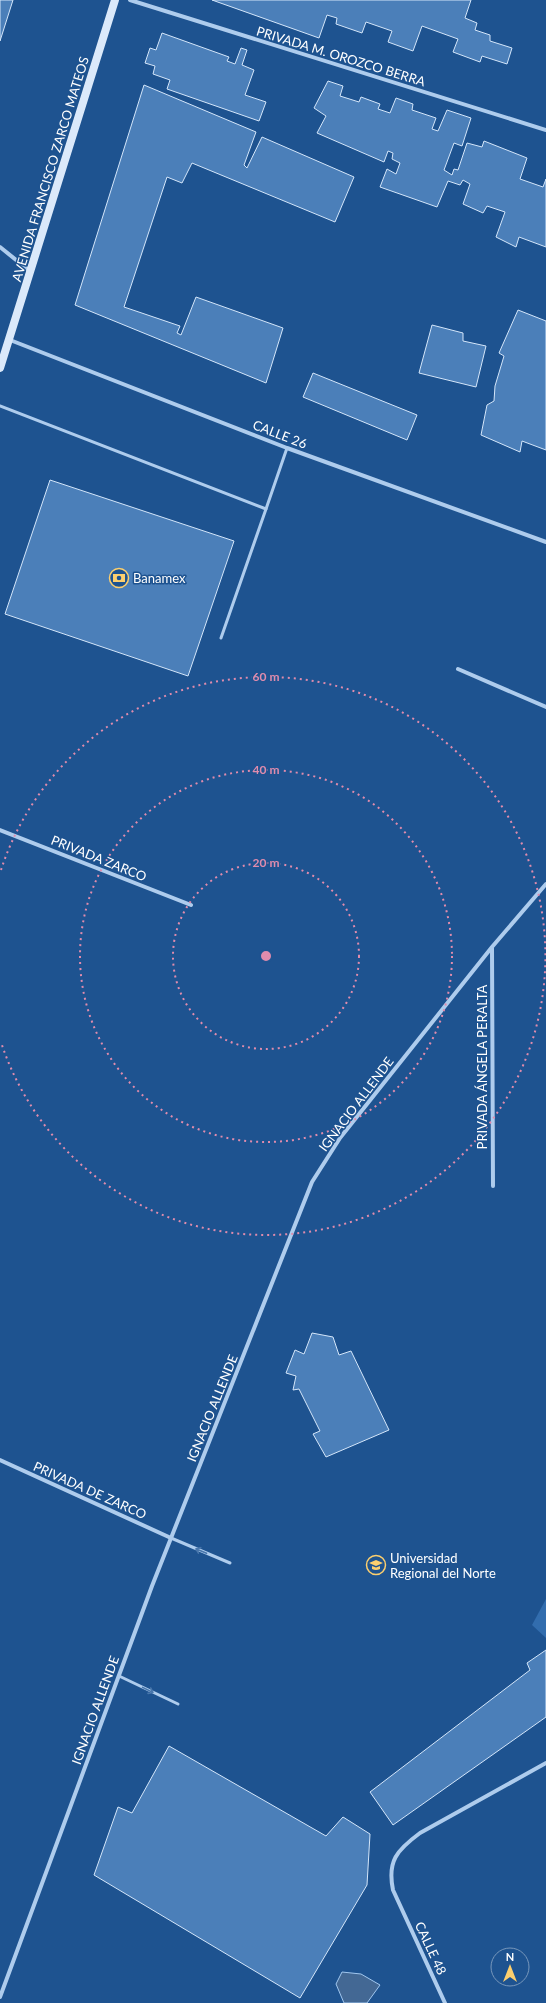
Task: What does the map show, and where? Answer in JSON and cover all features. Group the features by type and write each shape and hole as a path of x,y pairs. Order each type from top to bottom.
{"main road":[{"name":"AVENIDA FRANCISCO ZARCO MATEOS","path":"0,368 115,0"}],"street":[{"name":"PRIVADA M. OROZCO BERRA","path":"130,0 546,130"},
{"path":"0,248 31,272"},
{"name":"CALLE 26","path":"10,340 287,448 546,542"},
{"path":"458,669 546,707"},
{"name":"PRIVADA ZARCO","path":"0,830 190,905"},
{"name":"IGNACIO ALLENDE","path":"0,1997 171,1538 312,1182 340,1138 492,947 546,884"},
{"name":"PRIVADA ÁNGELA PERALTA","path":"492,947 493,1186"},
{"name":"PRIVADA DE ZARCO","path":"0,1460 171,1538"},
{"name":"CALLE 48","path":"445,2003 393,1890 391,1871 395,1858 406,1843 420,1833 546,1763"}],"lane":[{"path":"0,406 266,508"},
{"path":"221,638 287,448"},
{"path":"171,1538 230,1563"},
{"path":"119,1676 178,1704"}],"shaded area":[{"path":"546,1599 546,1638 532,1625"},
{"path":"342,1972 361,1974 380,1985 367,2003 344,2003 336,1984"}],"building":[{"path":"0,0 13,0 0,41"},
{"path":"212,0 471,0 465,18 477,23 475,30 490,35 490,41 512,48 507,64 482,56 480,62 453,52 458,39 422,26 413,51 388,42 392,31 366,22 362,33 336,24 337,18 327,15 319,38"},
{"path":"162,33 229,57 227,61 235,64 241,48 247,50 242,65 254,70 245,95 266,102 259,121 167,89 170,80 153,74 155,66 145,63 150,48 156,50"},
{"path":"328,81 343,86 340,96 359,102 361,97 380,104 378,109 390,113 396,98 413,104 412,110 436,118 432,129 438,131 447,110 471,118 462,146 454,143 444,170 452,175 454,169 458,170 467,143 482,147 484,141 527,158 520,179 543,187 546,179 546,247 519,237 516,247 496,237 505,212 487,206 483,213 463,204 470,184 463,180 460,185 448,181 437,207 380,187 387,169 396,174 400,163 392,159 393,153 388,151 384,162 317,133 326,116 314,108"},
{"path":"144,85 256,132 244,165 247,168 262,137 354,177 335,222 192,163 182,183 167,177 124,307 180,326 177,333 181,335 196,297 283,328 266,383 75,305"},
{"path":"518,310 546,321 546,450 522,441 520,452 481,435 487,405 494,401 495,386 504,356 499,353"},
{"path":"432,325 463,333 463,341 486,346 476,387 419,373"},
{"path":"313,373 417,415 407,440 303,397"},
{"name":"Banamex","path":"50,480 234,541 188,676 5,614"},
{"path":"312,1333 333,1337 339,1355 351,1351 389,1430 326,1457 313,1434 320,1431 299,1389 293,1390 296,1376 286,1373 295,1350 304,1354"},
{"path":"546,1650 546,1717 393,1825 370,1792 530,1670 527,1663"},
{"path":"169,1746 326,1836 343,1817 370,1834 367,1885 300,1998 94,1875 118,1807 132,1813"}],"place":[{"name":"Banamex","path":"119,578"},
{"name":"Universidad Regional del Norte","path":"376,1565"}]}
